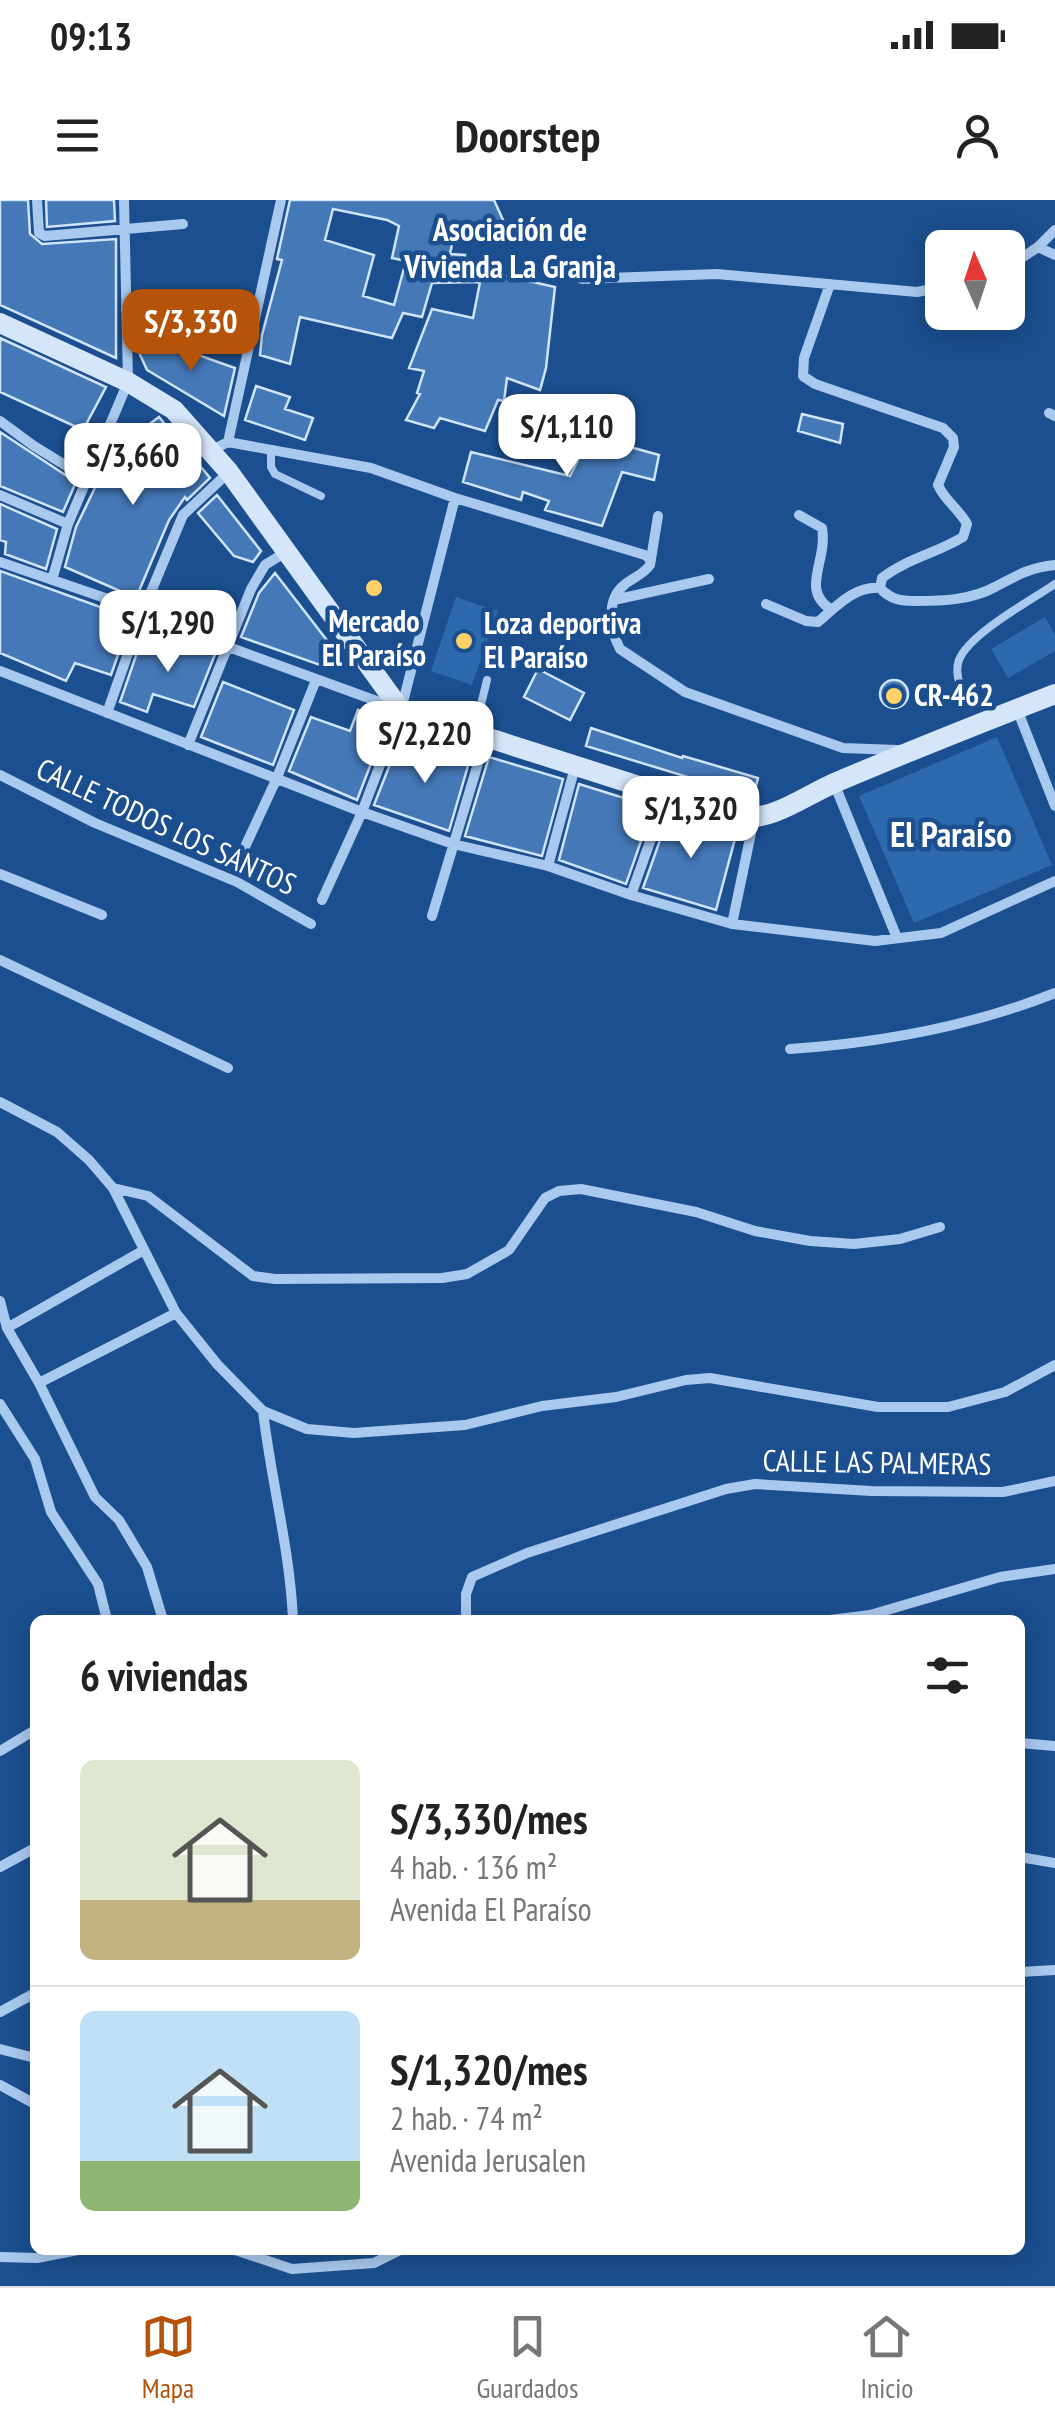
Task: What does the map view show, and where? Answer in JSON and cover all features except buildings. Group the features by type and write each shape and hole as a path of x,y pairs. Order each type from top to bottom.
{"street":[{"path":"37,200 42,235 184,224"},
{"path":"52,580 68,524 128,382 124,200"},
{"path":"218,446 281,200"},
{"path":"1025,256 1055,230"},
{"path":"1038,247 1055,254"},
{"path":"556,267 582,280 716,274 925,290"},
{"path":"830,284 804,358 804,376 816,384 942,428 953,438 954,446 938,485 967,524 963,537 940,551 896,567 882,578 880,588"},
{"path":"126,310 197,307"},
{"path":"0,323 128,382 174,410 218,446 229,472 402,710"},
{"path":"0,420 86,478"},
{"path":"218,446 271,449 371,468 651,560"},
{"path":"108,713 143,611 183,514 229,472"},
{"path":"0,495 68,524"},
{"path":"322,900 402,710 455,498"},
{"path":"798,515 822,528 826,546 815,589 821,603 832,610"},
{"path":"658,516 646,572 618,590 614,600 611,618 620,649 684,692 844,748 914,750"},
{"path":"188,744 250,588 265,566 287,551"},
{"path":"0,562 143,611 226,646 402,710 739,818 770,816 834,782 1055,694"},
{"path":"766,604 818,622 844,598 867,587 880,588 900,601 941,601 971,596 1014,574 1055,565"},
{"path":"614,600 708,579"},
{"path":"0,671 276,780 454,844 548,866 732,924 875,942 941,933 1055,880"},
{"path":"237,864 316,680"},
{"path":"1016,709 1055,806"},
{"path":"432,916 480,734"},
{"path":"548,866 575,767"},
{"name":"CALLE TODOS LOS SANTOS","path":"0,775 94,823 237,882 311,924"},
{"path":"834,782 897,938"},
{"path":"631,895 667,794"},
{"path":"732,924 754,819"},
{"path":"0,874 102,915"},
{"path":"0,960 228,1068"},
{"path":"790,1049 878,1040 1022,1006 1055,993"},
{"path":"0,1102 57,1132 89,1160 113,1188 176,1314 217,1364 263,1410 307,1429 354,1433 465,1425 542,1406 616,1397 710,1378 878,1407 948,1407 1006,1392 1055,1364"},
{"path":"113,1188 148,1196 253,1276 275,1279 442,1278 467,1274 510,1250 545,1198 560,1190 581,1189 696,1212 755,1231 810,1241 854,1244 940,1228"},
{"path":"7,1328 144,1250"},
{"path":"0,1301 7,1328 39,1383 94,1497 119,1520 147,1567 162,1615"},
{"path":"39,1383 176,1314"},
{"path":"0,1404 36,1460 51,1512 98,1584 106,1615"},
{"path":"263,1410 268,1462 292,1582 293,1615"},
{"name":"CALLE LAS PALMERAS","path":"466,1615 466,1594 472,1577 527,1553 726,1489 755,1484 871,1491 1003,1492 1055,1480"},
{"path":"870,1615 1000,1576 1055,1569"},
{"path":"0,1752 30,1733"},
{"path":"1025,1743 1055,1746"},
{"path":"0,1868 30,1851"},
{"path":"1025,1858 1055,1863"},
{"path":"1025,1972 1055,1970"},
{"path":"0,2012 30,1996"},
{"path":"0,2049 30,2057"},
{"path":"0,2085 30,2101"},
{"path":"0,2257 52,2255"},
{"path":"250,2255 292,2270 374,2263 390,2255"}],"lane":[{"path":"271,449 275,474 321,496"},
{"path":"962,692 956,669 960,655 975,640 1055,584"},
{"path":"480,734 487,680"}],"shaded area":[{"name":"Loza deportiva El Paraíso","path":"456,597 498,611 472,685 431,671"},
{"path":"1045,617 1055,634 1055,651 1008,678 991,649"},
{"path":"997,737 1052,865 914,923 859,796"}],"place":[{"name":"Mercado El Paraíso","path":"374,588"},
{"name":"Loza deportiva El Paraíso","path":"464,641"},
{"name":"CR-462","path":"894,696"}],"district":[{"name":"Asociación de Vivienda La Granja","path":"510,248"},
{"name":"El Paraíso","path":"951,835"}]}
